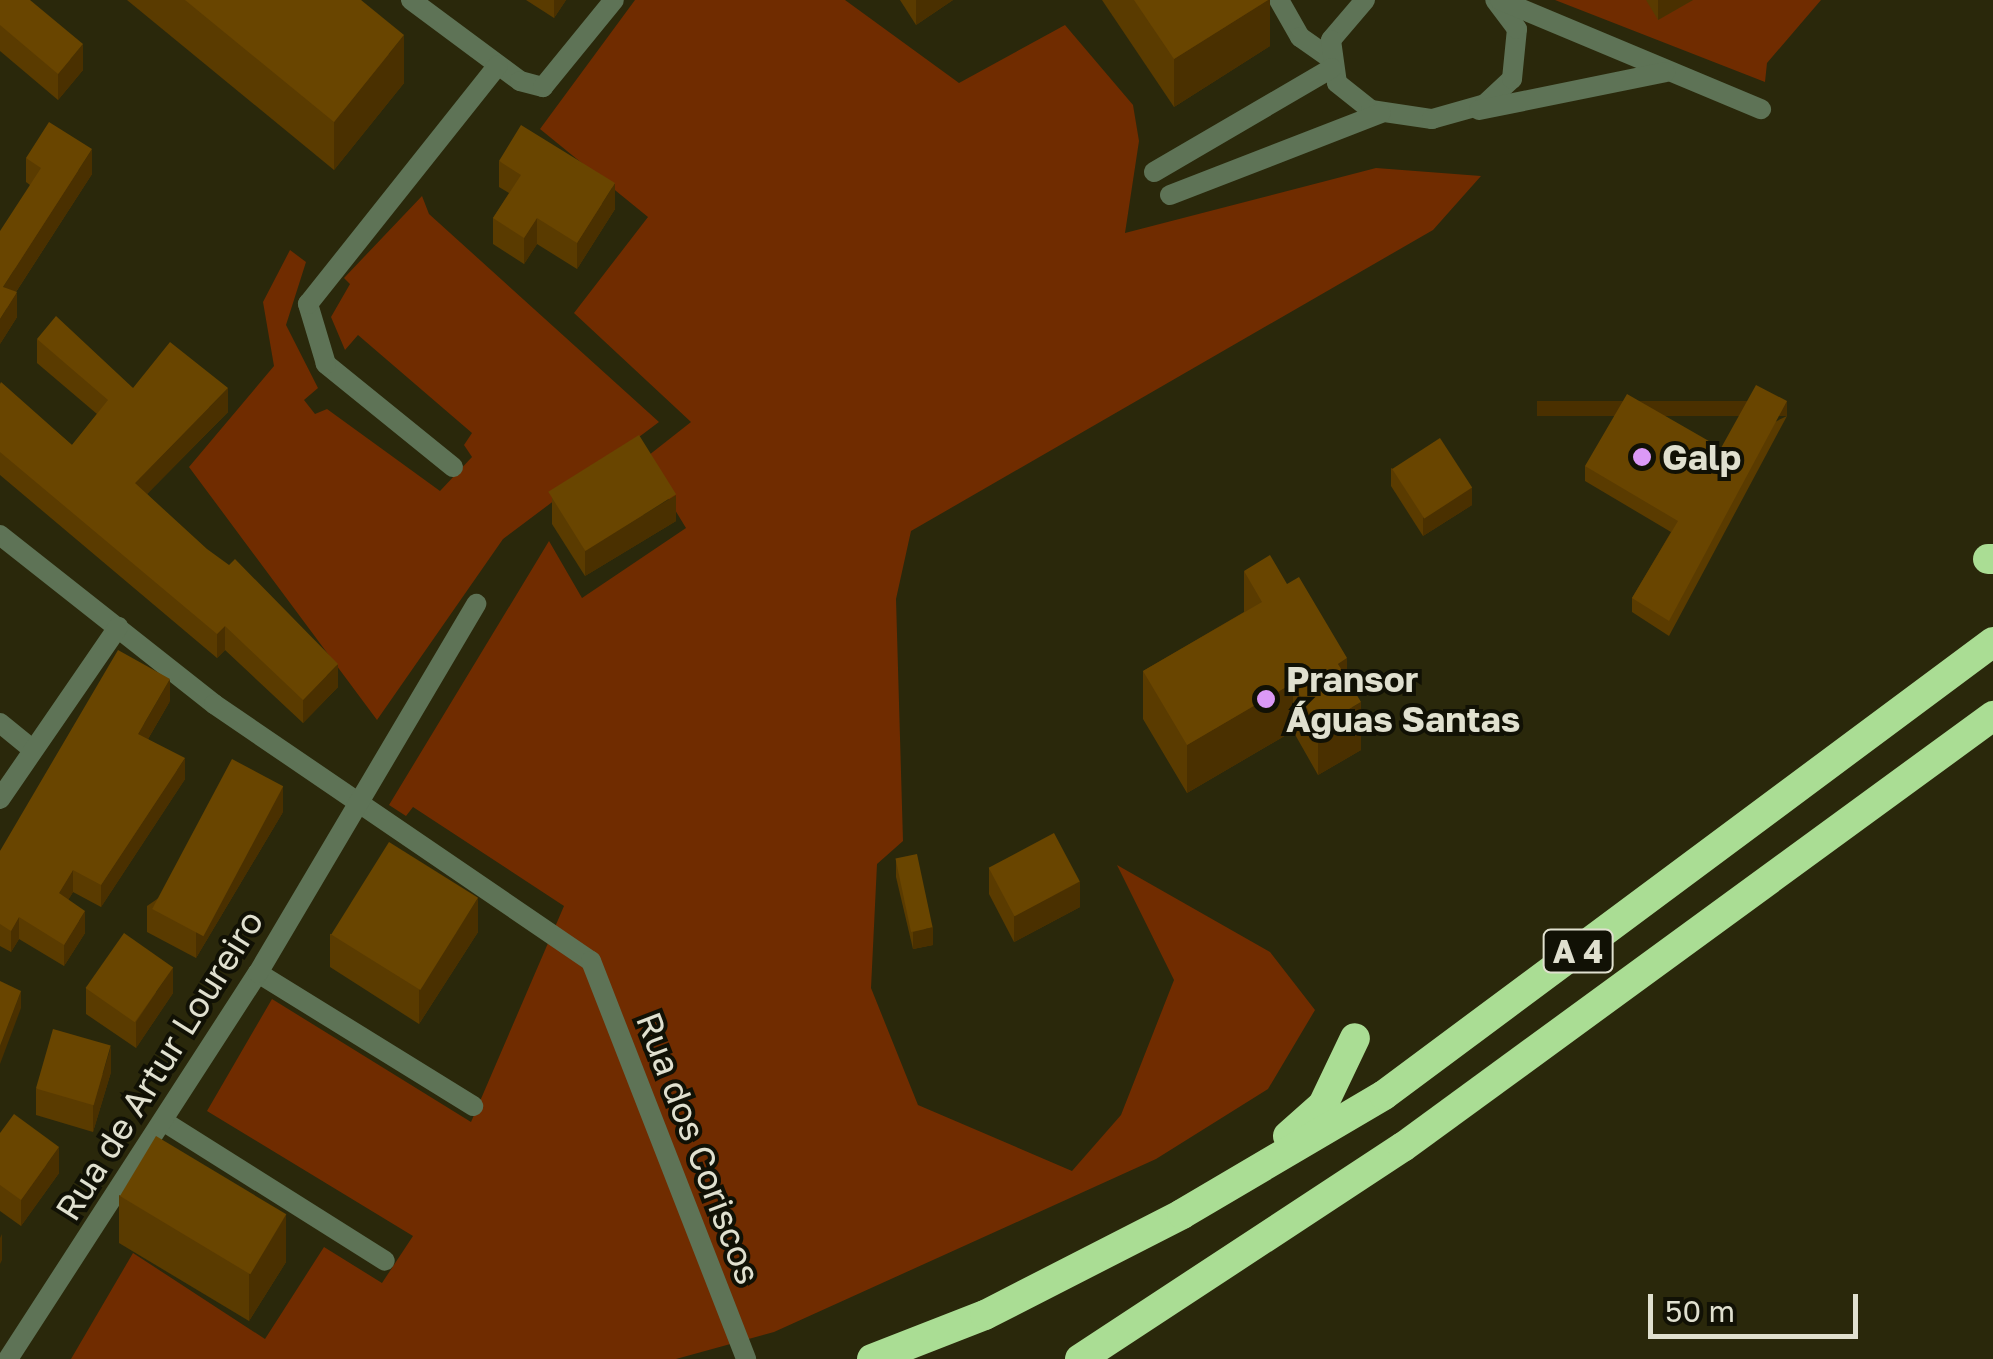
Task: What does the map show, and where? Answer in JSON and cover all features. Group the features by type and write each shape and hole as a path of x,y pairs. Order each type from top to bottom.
{"highway":[{"name":"A 4","path":"872,1359 985,1315 1182,1214 1384,1095 1993,642"},
{"name":"A 4","path":"1080,1359 1402,1146 1993,716"},
{"path":"1182,1214 1206,1186 1323,1105 1354,1038"}],"street":[{"path":"411,0 498,65 543,87 614,0"},
{"path":"1280,0 1300,37 1331,63 1349,96 1381,113 1432,118 1669,71"},
{"path":"1154,172 1331,63 1337,24 1366,0"},
{"path":"1498,0 1761,109"},
{"path":"1472,110 1497,98 1518,60 1517,29 1498,0"},
{"path":"453,468 326,364 308,304 498,65"},
{"path":"1170,195 1381,113"},
{"path":"0,535 118,628 359,804"},
{"name":"Rua de Artur Loureiro","path":"8,1359 258,973 476,604"},
{"path":"0,799 31,748 118,628"},
{"path":"0,724 31,748"},
{"name":"Rua dos Coriscos","path":"359,804 592,961 746,1359"},
{"path":"258,973 473,1106"},
{"path":"163,1120 384,1261"}],"shaded area":[{"path":"635,0 845,0 959,83 1065,25 1133,105 1139,141 1125,233 1376,168 1481,176 1433,230 911,531 896,599 903,841 877,864 871,988 918,1105 1072,1171 1121,1115 1174,980 1117,865 1270,952 1315,1010 1268,1089 1156,1159 774,1332 676,1359 71,1359 133,1253 265,1339 324,1247 382,1283 413,1236 207,1111 272,999 471,1122 564,906 413,807 406,816 389,805 549,541 582,598 686,528 644,459 691,422 574,313 648,217 540,129"},
{"path":"1555,0 1821,0 1767,63 1765,82"},
{"path":"422,196 429,214 659,422 503,539 377,720 189,467 274,366 263,302 290,250 306,262 286,325 318,388 304,400 315,414 327,409 440,491 472,457 464,445 472,433 358,335 345,350 331,317 350,284 344,278"}],"building":[{"path":"0,0 30,0 83,44 58,74 0,25"},
{"path":"185,0 361,0 404,35 334,122"},
{"path":"1134,0 1268,0 1174,59"},
{"path":"49,122 92,149 3,287 17,292 0,319 0,231 41,168 26,158"},
{"path":"521,125 615,183 577,243 537,218 524,238 493,218 521,175 499,161"},
{"path":"56,316 133,388 170,342 228,388 135,483 207,549 229,565 235,559 338,664 303,700 225,626 217,634 0,452 1,382 72,445 108,400 37,339"},
{"path":"1756,385 1787,401 1669,621 1632,598 1678,521 1585,466 1627,394 1721,448"},
{"path":"639,435 676,494 585,551 548,492"},
{"path":"1440,438 1472,487 1424,519 1392,469"},
{"path":"1270,555 1287,584 1299,577 1347,658 1338,664 1361,702 1318,727 1293,683 1187,745 1143,671 1262,602 1244,571"},
{"path":"118,650 170,679 138,734 185,758 101,885 73,870 59,893 85,911 64,945 19,917 11,931 0,924 0,851"},
{"path":"232,759 283,786 203,936 152,909"},
{"path":"1054,833 1080,882 1014,916 989,868"},
{"path":"389,842 478,898 420,990 331,934"},
{"path":"917,854 933,927 911,932 895,859"},
{"path":"124,933 173,967 135,1022 86,988"},
{"path":"0,981 21,991 0,1046"},
{"path":"53,1029 111,1046 94,1105 36,1089"},
{"path":"14,1114 59,1147 21,1200 0,1185 0,1133"},
{"path":"156,1136 286,1214 250,1274 120,1196"}],"place":[{"name":"Galp","path":"1642,457"},
{"name":"Pransor Águas Santas","path":"1266,699"}]}
